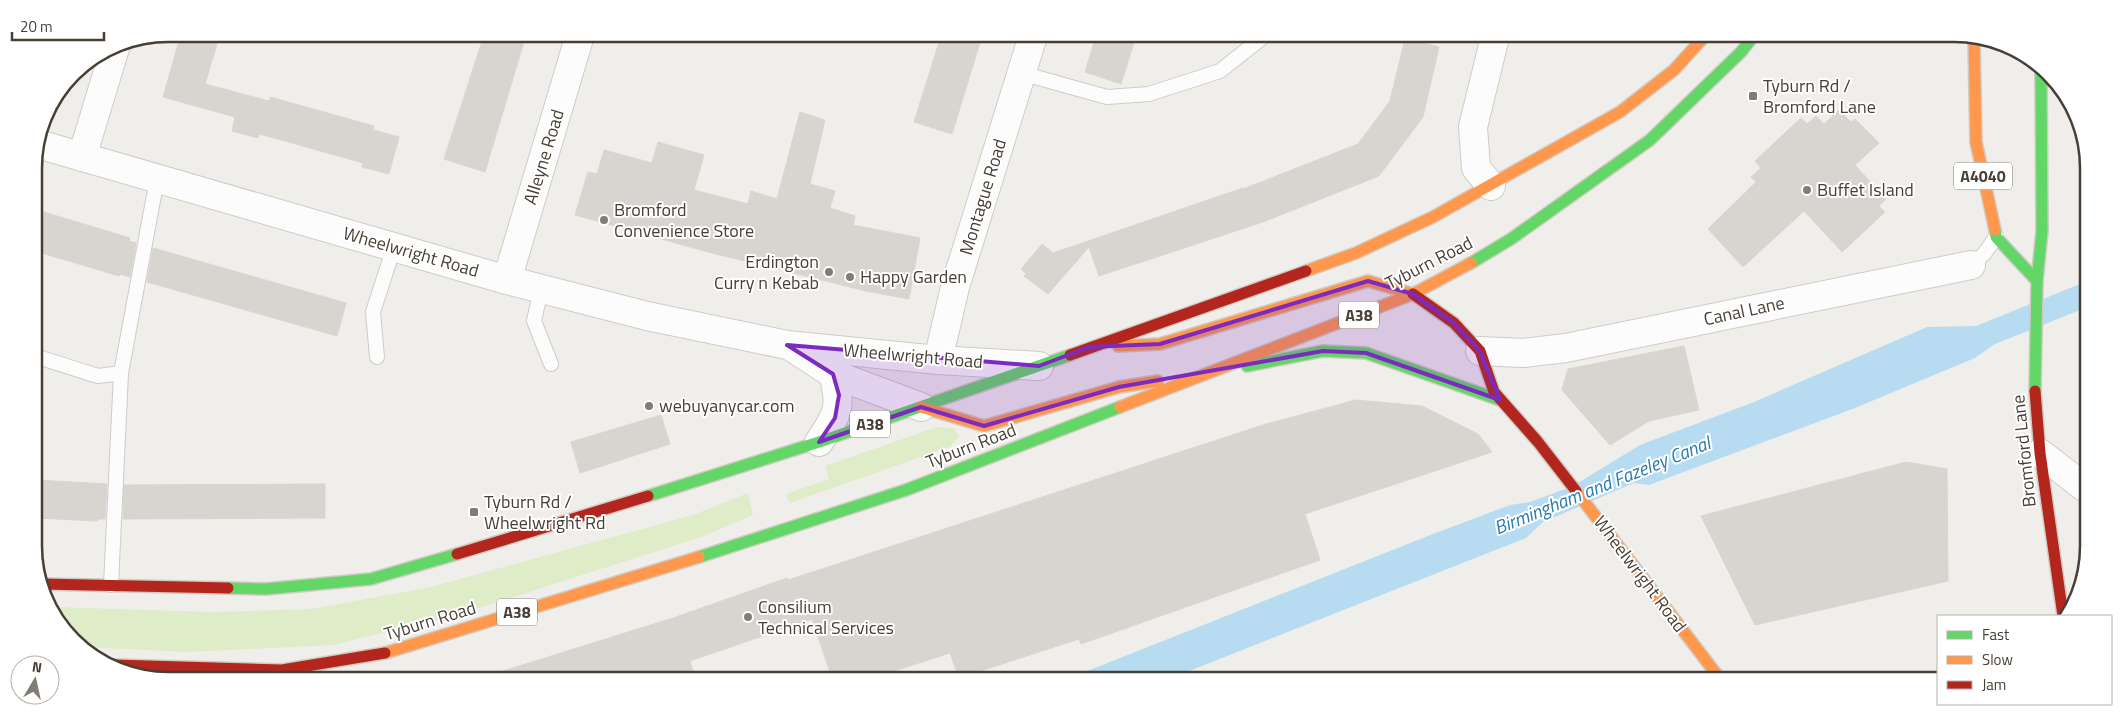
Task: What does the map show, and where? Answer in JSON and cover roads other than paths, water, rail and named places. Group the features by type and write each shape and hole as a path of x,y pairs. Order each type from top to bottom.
{"main road":[{"name":"A38","path":"48,584 266,589 371,579 574,520 819,442 1356,253 1433,218 1620,112 1674,70 1699,42"},
{"name":"Tyburn Road","path":"128,665 282,670 377,655 770,535 906,490 1412,294 1473,262 1511,239 1650,140 1748,42"},
{"name":"A4040","path":"1974,45 1976,142 1996,237"},
{"name":"Bromford Lane","path":"2041,78 2042,231 2037,281 2034,378 2040,452 2066,603"},
{"path":"1996,237 2037,281"},
{"name":"Wheelwright Road","path":"1089,347 1160,344 1368,280 1412,294 1454,322 1480,351 1494,392 1538,442 1616,541 1676,624 1715,672"},
{"name":"Wheelwright Road","path":"1206,374 1323,351 1366,353 1500,400"},
{"path":"920,407 984,426 1118,387 1206,374"}],"street":[{"path":"1491,186 1476,168 1473,127 1494,42"},
{"name":"Alleyne Road","path":"507,280 578,43"},
{"name":"Montague Road","path":"938,360 955,287 1031,43"},
{"path":"82,157 113,55"},
{"name":"Wheelwright Road","path":"45,146 507,280 647,316 787,345 938,360 1039,366"},
{"name":"Canal Lane","path":"1480,351 1523,353 1566,348 1971,265"},
{"name":"Wheelwright Road","path":"787,345 833,374 920,407"},
{"path":"819,442 835,418 839,395 833,374"},
{"path":"2040,452 2080,484"}],"lane":[{"path":"1022,73 1107,96 1149,94 1220,71 1255,42"},
{"path":"2041,91 2051,89"},
{"path":"111,586 120,373 157,179"},
{"name":"Canal Lane","path":"1971,265 1984,254 1996,237"},
{"path":"377,358 373,312 394,247"},
{"path":"541,289 534,321 551,364"},
{"path":"42,358 98,376 120,373"}],"water":[{"name":"Birmingham and Fazeley Canal","path":"2080,284 2080,310 1995,344 1975,358 1855,408 1649,485 1634,483 1543,522 1526,538 1187,672 1085,672 1433,534 1510,505 1530,502 1573,486 1640,445 1754,402 1927,327 1976,326"}],"place":[{"name":"Tyburn Rd / Bromford Lane","path":"1753,96"},
{"name":"Buffet Island","path":"1807,190"},
{"name":"Bromford Convenience Store","path":"604,220"},
{"name":"Erdington Curry n Kebab","path":"829,272"},
{"name":"Happy Garden","path":"850,277"},
{"name":"webuyanycar.com","path":"649,406"},
{"name":"Tyburn Rd / Wheelwright Rd","path":"474,512"},
{"name":"Consilium Technical Services","path":"748,617"}]}
